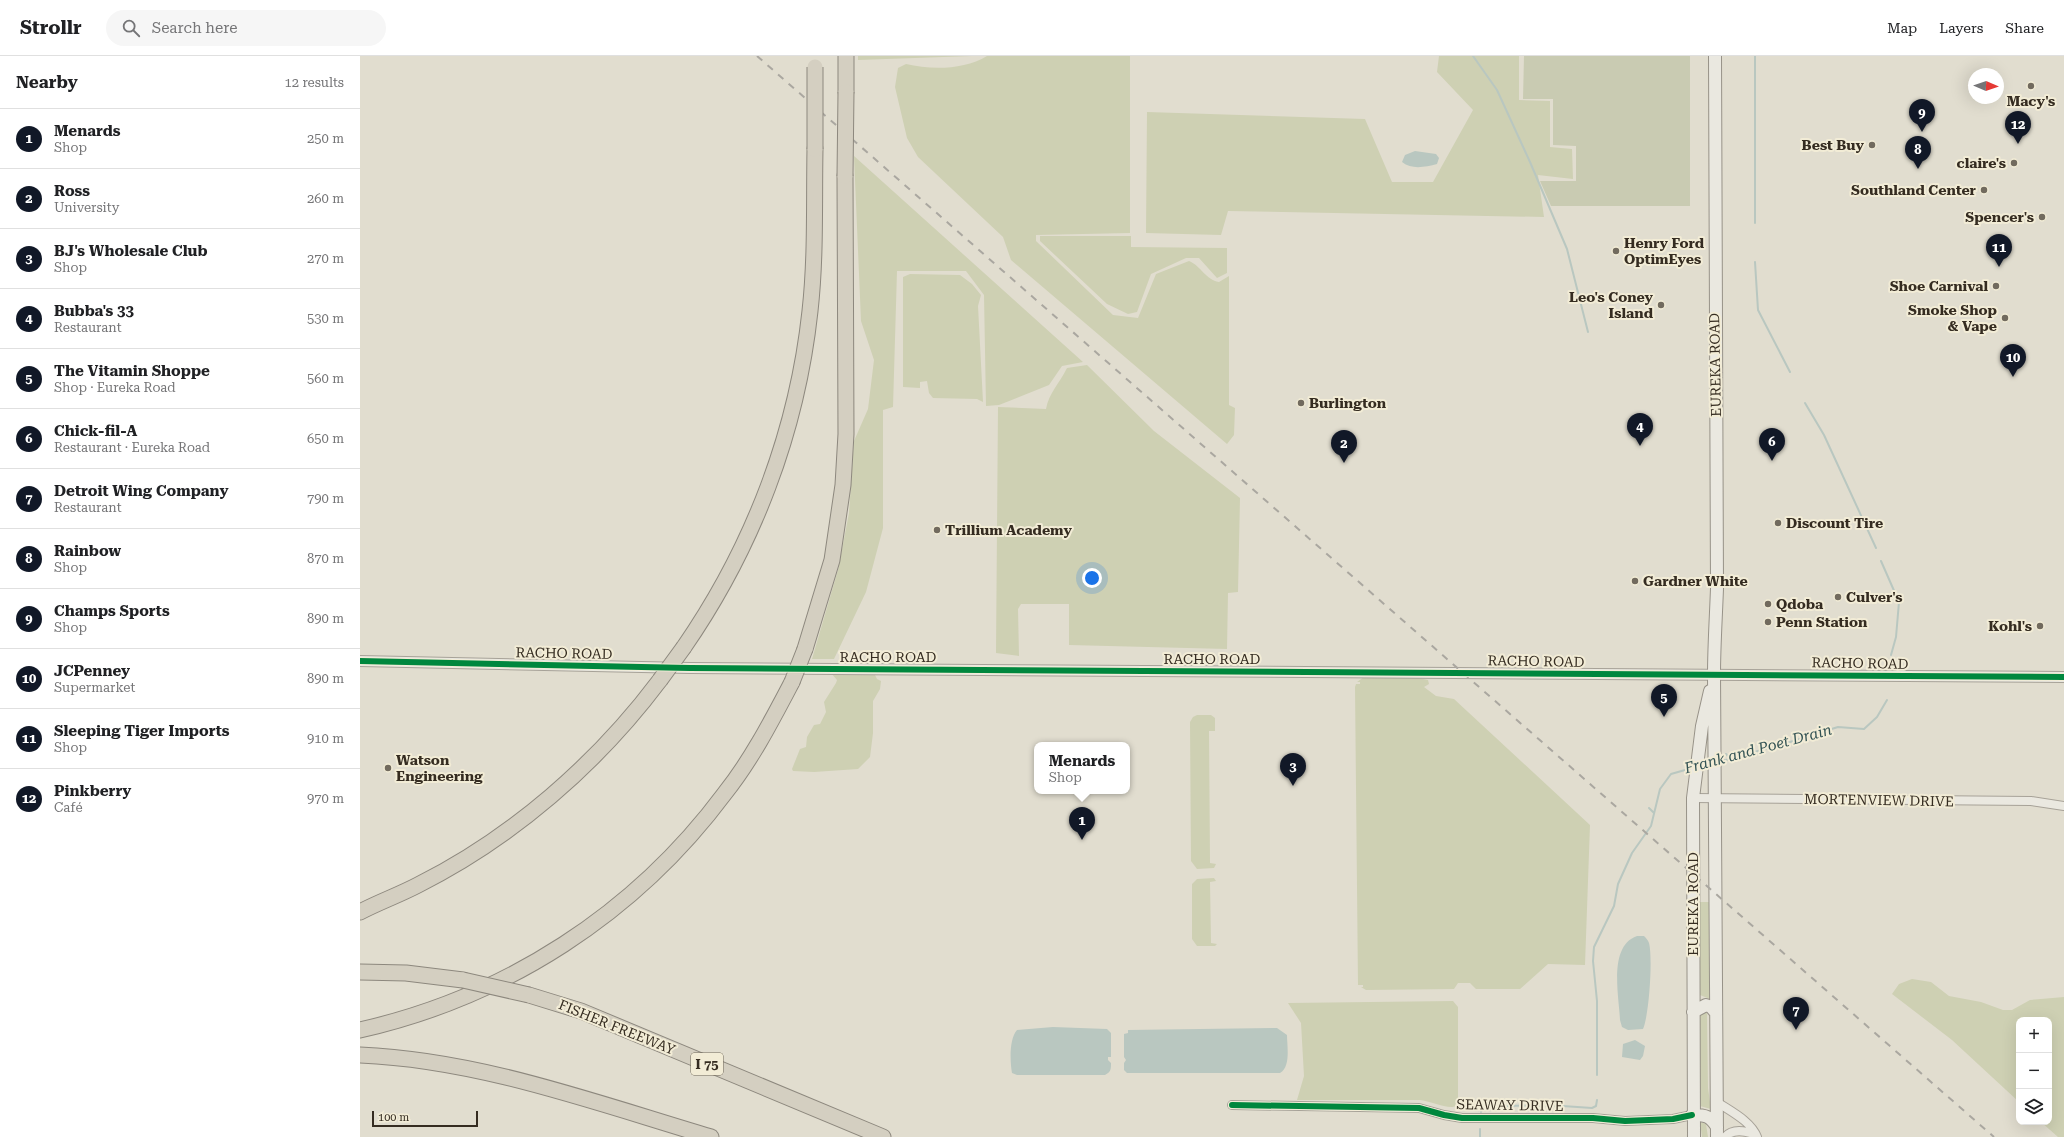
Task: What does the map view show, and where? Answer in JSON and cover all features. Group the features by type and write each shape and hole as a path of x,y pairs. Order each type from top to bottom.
{"highway":[{"path":"360,1030 418,1015 475,993 541,959 591,927 662,867 709,815 758,745 792,682 805,649 832,560 843,485 846,434 846,56"},
{"path":"360,912 418,885 447,869 513,825 573,776 630,718 684,647 715,600 744,544 772,477 792,408 806,342 813,280 815,61"},
{"name":"FISHER FREEWAY","path":"360,972 406,973 462,980 529,995 581,1011 884,1137"},
{"path":"360,1055 437,1064 505,1077 711,1137"}],"main road":[{"name":"EUREKA ROAD","path":"1715,56 1716,588 1714,798 1717,1102 1720,1134"},
{"name":"EUREKA ROAD","path":"1694,1137 1692,1115 1693,798 1702,726 1714,674"},
{"path":"1693,1012 1700,1006 1706,1004 1716,1013"},
{"path":"1692,1115 1704,1115 1710,1118 1720,1134"}],"street":[{"name":"RACHO ROAD","path":"360,661 690,668 2064,677"},
{"name":"MORTENVIEW DRIVE","path":"1693,798 2031,801 2064,806"},
{"path":"1717,1102 1747,1123 1756,1136"},
{"name":"SEAWAY DRIVE","path":"1232,1105 1419,1108 1462,1118 1593,1118 1641,1121 1673,1119 1692,1115"},
{"path":"1720,1134 1747,1131 1756,1136"}],"green space":[{"path":"858,56 972,56 858,60"},
{"path":"987,56 1130,56 1130,233 1036,235 1036,241 1113,315 1138,318 1156,274 1189,261 1214,281 1219,282 1229,276 1229,405 1235,408 1234,435 1227,444 1011,260 1003,237 918,157 907,138 895,87 898,68 906,64 947,68 978,61"},
{"path":"1439,56 1519,56 1519,100 1550,101 1550,147 1572,149 1573,179 1538,175 1544,217 1228,211 1221,235 1146,233 1147,112 1365,119 1392,182 1433,182 1473,110 1437,72"},
{"path":"1524,56 1690,56 1690,206 1551,206 1540,181 1576,181 1576,146 1553,145 1553,99 1523,99"},
{"path":"854,156 1083,362 1062,366 1049,385 999,405 986,406 984,295 966,271 897,271 893,407 883,410 883,528 866,592 834,659 812,659 838,570 849,513 854,441 868,409 874,360 861,321"},
{"path":"1040,236 1131,236 1131,247 1227,248 1227,273 1217,278 1199,258 1186,258 1151,274 1137,312 1128,314 1107,304 1040,241"},
{"path":"910,274 960,275 972,284 981,295 978,306 983,402 977,399 933,398 929,393 927,381 920,382 920,388 903,387 903,277"},
{"path":"1087,365 1154,431 1240,498 1238,592 1228,593 1227,649 1069,645 1069,604 1021,604 1018,609 1019,656 996,653 998,407 1046,409 1052,393 1067,368"},
{"path":"831,673 875,675 877,679 881,681 880,689 873,701 873,733 870,757 858,769 814,772 793,771 792,769 800,749 806,747 807,737 814,725 820,724 826,712 824,702 837,680"},
{"path":"1364,677 1418,678 1428,680 1429,684 1424,687 1436,696 1454,699 1590,825 1585,965 1548,964 1520,989 1476,989 1470,983 1458,983 1454,989 1366,990 1361,987 1363,987 1363,985 1358,985 1355,687 1356,684 1360,684 1360,682 1357,682"},
{"path":"1197,715 1211,715 1215,718 1215,731 1209,731 1210,863 1216,864 1214,868 1197,869 1191,861 1190,722 1193,717"},
{"path":"1214,878 1216,881 1210,882 1211,943 1217,944 1215,946 1197,946 1192,939 1192,884 1197,879"},
{"path":"1699,902 1709,902 1710,999 1700,995"},
{"path":"1912,979 1931,982 1949,996 1981,1002 2003,1010 2012,1010 2030,1000 2064,997 2064,1137 2058,1137 2044,1125 2052,1125 2052,1017 2016,1017 2016,1099 1952,1040 1892,994 1899,984"},
{"path":"1453,1001 1458,1007 1458,1102 1456,1106 1449,1107 1420,1100 1297,1100 1304,1076 1301,1023 1288,1003"},
{"path":"1705,1010 1707,1013 1708,1088 1711,1109 1700,1106 1700,1013"},
{"path":"1700,1122 1706,1124 1708,1137 1702,1137"}],"shaded area":[{"path":"1415,151 1436,154 1439,158 1437,164 1414,167 1406,165 1402,162 1405,155"},
{"path":"1637,936 1644,936 1649,943 1651,961 1649,1000 1643,1029 1628,1030 1622,1027 1620,1020 1617,973 1622,950 1628,941"},
{"path":"1053,1027 1107,1029 1111,1033 1111,1057 1108,1057 1108,1060 1111,1063 1110,1071 1105,1075 1017,1075 1012,1073 1011,1045 1014,1034 1017,1030"},
{"path":"1277,1028 1287,1035 1288,1050 1286,1066 1280,1073 1127,1073 1124,1070 1124,1063 1126,1060 1124,1057 1124,1034 1128,1033 1128,1030"},
{"path":"1635,1040 1645,1046 1643,1056 1640,1060 1622,1057 1623,1044"}],"waterway":[{"path":"1473,56 1497,90 1567,249 1588,332"},
{"name":"Frank and Poet Drain","path":"1755,56 1755,223"},
{"name":"Frank and Poet Drain","path":"1755,262 1758,310 1790,372"},
{"name":"Frank and Poet Drain","path":"1805,403 1824,435 1876,548"},
{"name":"Frank and Poet Drain","path":"1881,561 1899,602 1896,637 1891,655"},
{"name":"Frank and Poet Drain","path":"1719,762 1838,727 1864,729 1877,717 1887,700"},
{"name":"Frank and Poet Drain","path":"1726,754 1730,758"},
{"name":"Frank and Poet Drain","path":"1702,765 1711,763"},
{"name":"Frank and Poet Drain","path":"1597,1075 1597,1001 1593,961 1594,947 1614,906 1618,884 1632,853 1651,826 1660,789 1671,774 1692,768"},
{"name":"Frank and Poet Drain","path":"1649,808 1654,813"},
{"name":"Frank and Poet Drain","path":"1481,1112 1483,1107 1497,1106 1592,1108 1596,1106 1597,1100"},
{"name":"Frank and Poet Drain","path":"1480,1129 1480,1137"}],"railway":[{"path":"757,56 1994,1137"}],"cycle path":[{"path":"360,661 690,668 2064,677"},
{"path":"1232,1105 1419,1108 1462,1118 1593,1118 1625,1121 1673,1119 1692,1115"}],"place":[{"name":"Macy's","path":"2031,86"},
{"name":"Champs Sports","path":"1922,132"},
{"name":"Pinkberry","path":"2018,144"},
{"name":"Best Buy","path":"1872,145"},
{"name":"claire's","path":"2014,163"},
{"name":"Rainbow","path":"1918,169"},
{"name":"Southland Center","path":"1984,190"},
{"name":"Spencer's","path":"2042,217"},
{"name":"Henry Ford OptimEyes","path":"1616,251"},
{"name":"Sleeping Tiger Imports","path":"1999,267"},
{"name":"Shoe Carnival","path":"1996,286"},
{"name":"Leo's Coney Island","path":"1661,305"},
{"name":"Smoke Shop & Vape","path":"2005,318"},
{"name":"JCPenney","path":"2013,377"},
{"name":"Burlington","path":"1301,403"},
{"name":"Bubba's 33","path":"1640,446"},
{"name":"Chick-fil-A","path":"1772,461"},
{"name":"Ross","path":"1344,463"},
{"name":"Discount Tire","path":"1778,523"},
{"name":"Trillium Academy","path":"937,530"},
{"name":"Gardner White","path":"1635,581"},
{"name":"Culver's","path":"1838,597"},
{"name":"Qdoba","path":"1768,604"},
{"name":"Penn Station","path":"1768,622"},
{"name":"Kohl's","path":"2040,626"},
{"name":"The Vitamin Shoppe","path":"1664,717"},
{"name":"Watson Engineering","path":"388,768"},
{"name":"BJ's Wholesale Club","path":"1293,786"},
{"name":"Menards","path":"1082,840"},
{"name":"Detroit Wing Company","path":"1796,1030"}]}
